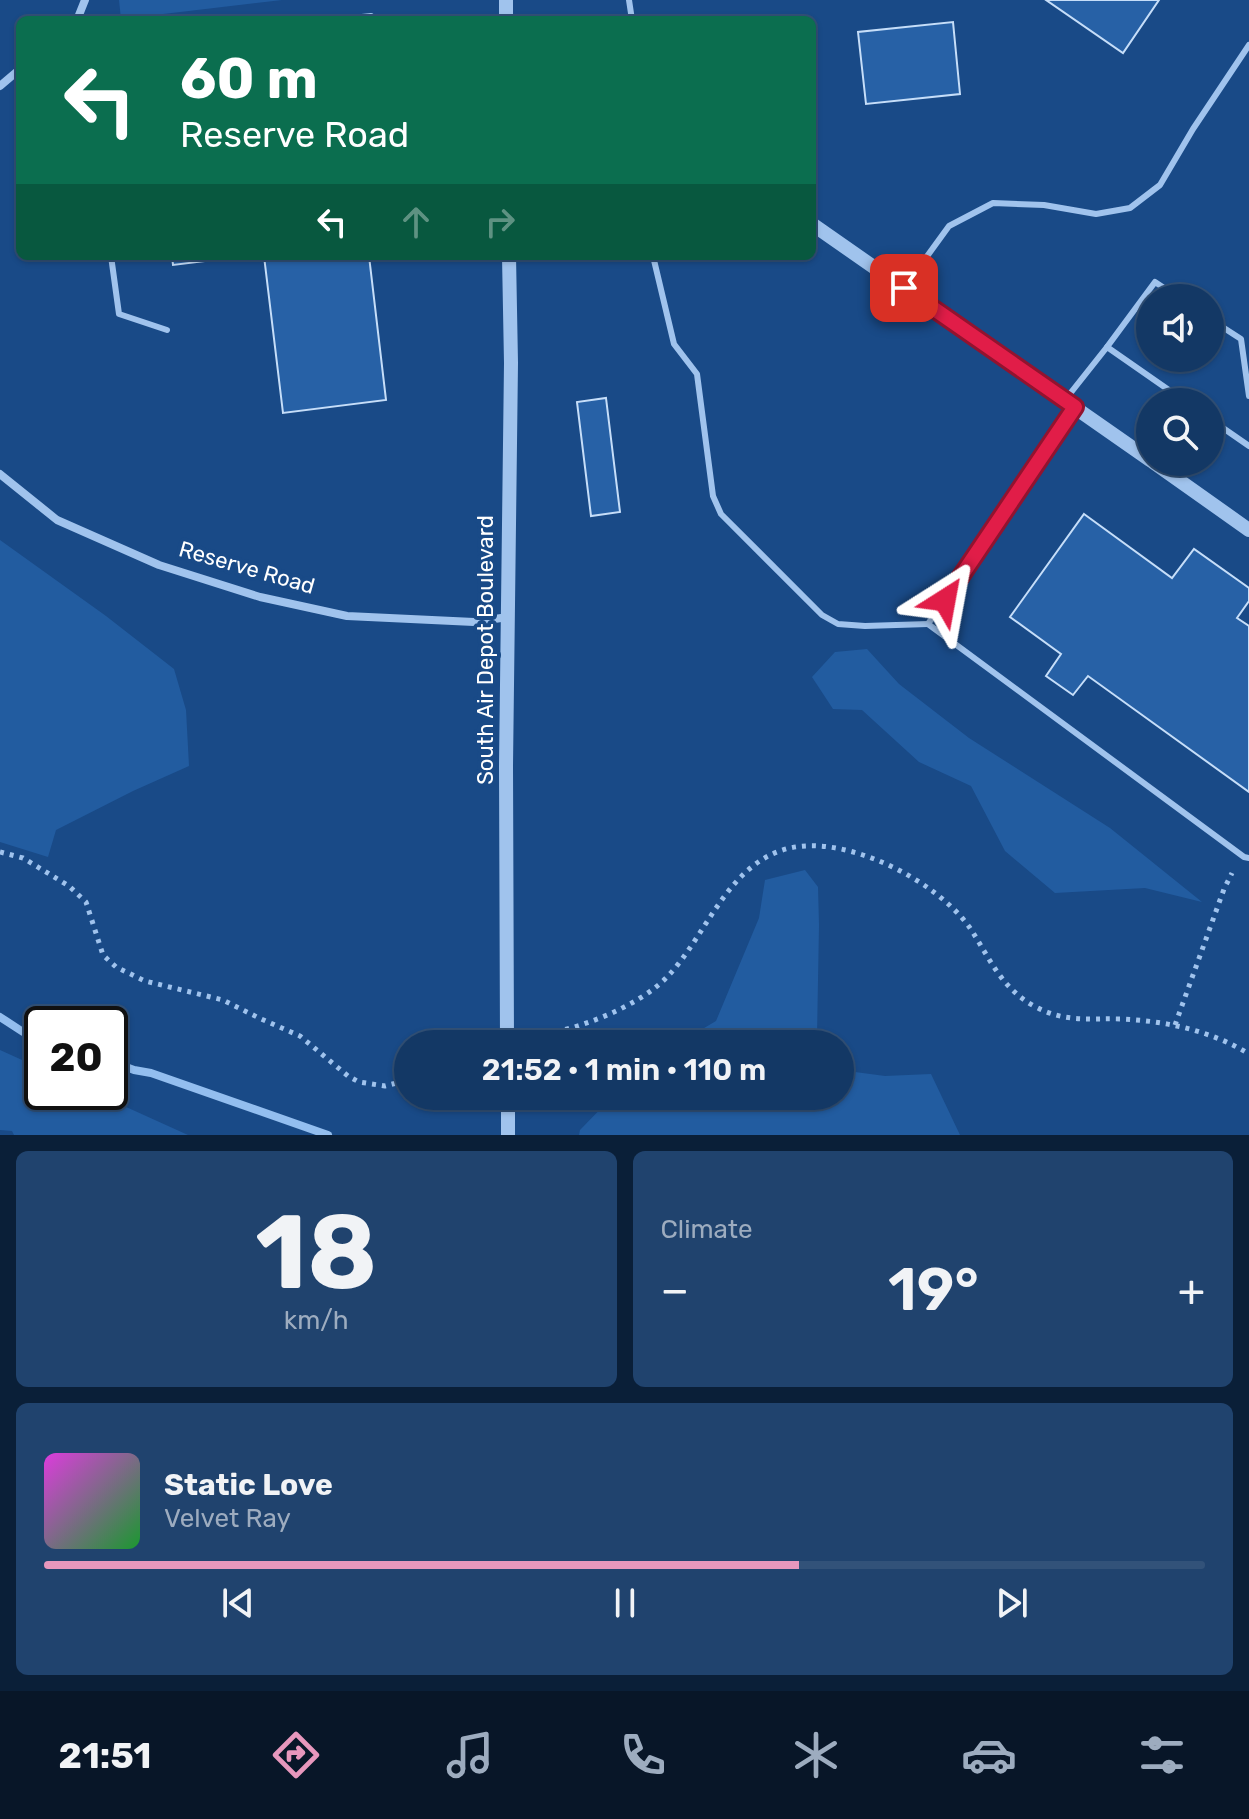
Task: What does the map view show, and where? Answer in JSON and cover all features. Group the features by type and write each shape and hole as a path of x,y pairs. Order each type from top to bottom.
{"street":[{"path":"0,86 16,72"},
{"path":"816,227 1136,450"},
{"name":"South Air Depot Boulevard","path":"507,1030 509,260"},
{"name":"Reserve Road","path":"0,474 57,520 159,565 260,597 347,616 474,622 508,617"},
{"path":"1172,476 1249,530"},
{"path":"508,1110 508,1135"}],"lane":[{"path":"904,288 949,226 993,203 1044,205 1096,214 1130,208 1160,185 1249,45"},
{"path":"112,260 119,314 167,330"},
{"path":"654,260 674,344 697,374 713,496 721,514 822,615 838,624 928,624 1249,858"},
{"path":"928,624 1107,347 1136,308"},
{"path":"1224,328 1241,339 1249,396"},
{"path":"1107,347 1166,388"},
{"path":"1224,429 1249,446"}],"path":[{"path":"562,1030 588,1023 641,998 668,977 716,907 751,867 781,851 811,845 869,856 931,891 953,908 969,928 997,974 1033,1006 1060,1017 1175,1025 1249,1054"},
{"path":"0,852 23,858 69,886 86,902 103,955 116,967 145,981 223,1000 300,1036 359,1082 385,1086 394,1084"},
{"path":"1175,1025 1232,873"}],"shaded area":[{"path":"119,0 282,0 146,16 121,16"},
{"path":"0,540 174,669 186,710 189,766 56,830 48,857 0,842"},
{"path":"867,649 899,684 969,738 1110,828 1202,902 1145,888 1055,893 1005,851 971,786 919,762 862,710 833,709 812,677 835,652"},
{"path":"805,870 818,887 817,1030 701,1030 716,1021 759,918 765,880"},
{"path":"0,1050 24,1061 24,1110 128,1108 188,1135 14,1135 12,1131 0,1130"},
{"path":"854,1072 885,1076 931,1074 960,1135 579,1135 599,1110 854,1110"}],"building":[{"path":"1046,0 1159,0 1123,53"},
{"path":"953,22 960,94 866,104 858,32"},
{"path":"172,260 214,260 173,265"},
{"path":"264,260 369,260 386,400 283,413"},
{"path":"606,398 620,512 591,516 577,402"},
{"path":"1084,514 1172,578 1194,549 1249,588 1249,601 1237,618 1249,626 1249,792 1088,676 1073,695 1046,676 1061,654 1010,617"}],"waterway":[{"path":"0,1017 24,1032"},
{"path":"128,1068 328,1135"}],"route":[{"path":"904,288 1075,407 945,600"}]}
